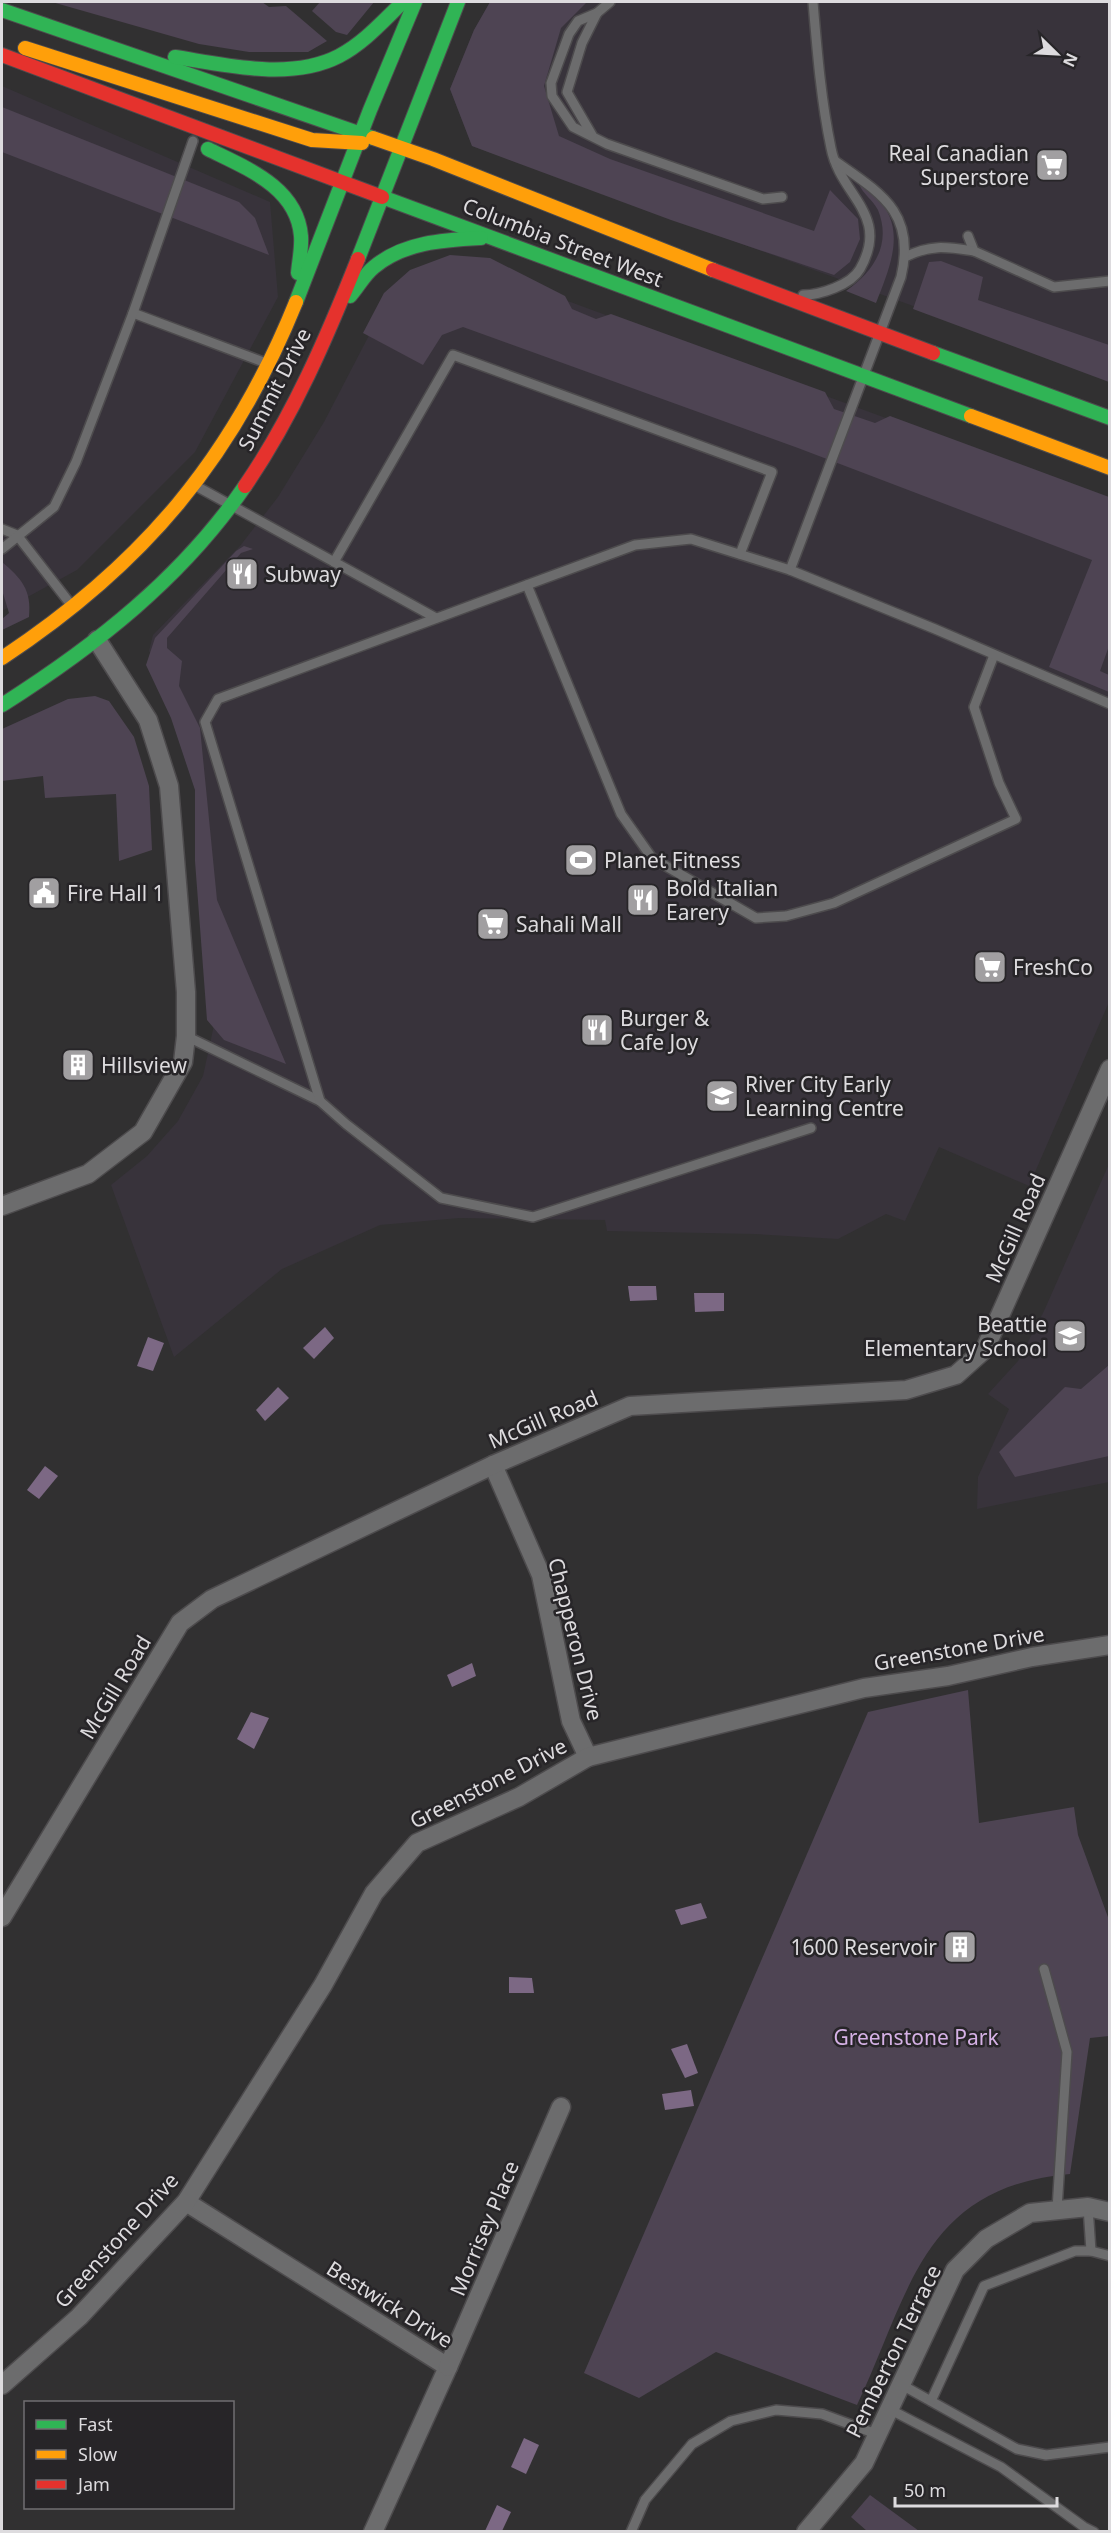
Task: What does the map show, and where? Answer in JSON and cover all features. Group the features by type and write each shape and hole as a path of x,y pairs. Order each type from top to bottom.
{"main road":[{"path":"100,46 257,68 300,68 338,56 382,22 403,2"},
{"name":"Summit Drive","path":"2,658 37,636 79,616 195,485 246,407 296,302 415,2"},
{"name":"Summit Drive","path":"2,705 63,666 97,640 169,576 232,506 258,467 282,426 334,316 409,120 458,2"},
{"name":"Columbia Street West","path":"3,10 359,139 377,139 399,147 780,296 1110,418"},
{"path":"2,46 37,50 312,140 359,139"},
{"name":"Columbia Street West","path":"2,55 1110,468"},
{"path":"104,94 260,175 281,191 293,208 301,235 296,302"},
{"path":"377,139 409,120"},
{"path":"334,316 375,267 412,246 448,239 488,237"},
{"path":"79,616 97,640"}],"street":[{"path":"2,1206 88,1174 143,1131 183,1062 186,1036 186,992 169,786 148,720 97,640"},
{"name":"McGill Road","path":"2,1917 180,1623 212,1599 492,1465 630,1406 906,1390 956,1376 985,1349 1110,1069"},
{"name":"Chapperon Drive","path":"492,1465 542,1575 571,1721 588,1757"},
{"name":"Greenstone Drive","path":"2,2385 79,2317 186,2202 323,1985 374,1893 417,1843 519,1797 588,1757 864,1688 948,1676 1032,1657 1110,1645"},
{"name":"Morrisey Place","path":"448,2367 561,2107"},
{"name":"Bestwick Drive","path":"186,2202 448,2367 373,2532"},
{"name":"Pemberton Terrace","path":"806,2532 864,2463 891,2410 955,2270 986,2239 1030,2213 1088,2207 1110,2212"}],"lane":[{"path":"610,2 597,13 578,21 551,83 552,96 573,127 607,144 763,199 782,197"},
{"path":"780,296 811,295 840,285 856,276 867,256 871,232 866,215 831,151 813,2"},
{"path":"592,135 567,92 589,27 597,13"},
{"path":"2,549 54,507 76,462 133,313 194,141"},
{"path":"790,570 901,277 905,257 903,229 894,210 875,189 835,161"},
{"path":"968,236 974,251"},
{"path":"905,257 922,248 946,247 974,251 1054,288 1110,281"},
{"path":"133,313 268,364"},
{"path":"334,561 453,355 772,472 740,554"},
{"path":"195,485 436,618"},
{"path":"2,529 17,535 79,616"},
{"path":"320,1101 205,722 218,699 635,544 691,539 790,570 1110,705"},
{"path":"527,585 621,814 652,858 756,918 786,916 834,903 1016,819 999,783 974,707 994,655"},
{"path":"186,1036 320,1101 441,1198 534,1217 811,1128"},
{"path":"1044,1969 1067,2052 1057,2210"},
{"path":"1088,2207 1091,2251"},
{"path":"931,2401 984,2286 1075,2251 1091,2251 1110,2256"},
{"path":"902,2385 1017,2449 1046,2456 1110,2447"},
{"path":"631,2532 645,2500 692,2444 730,2421 776,2410 822,2414 879,2435"},
{"path":"891,2410 1001,2467 1094,2532"}],"shaded area":[{"path":"490,2 1109,2 1109,377 472,146 450,89 474,30"},
{"path":"2,86 270,202 278,297 195,452 77,570 2,611"},
{"path":"391,293 546,293 1109,500 1109,1002 1029,1186 939,1147 905,1221 886,1214 838,1239 754,1234 607,1231 605,1220 459,1218 380,1225 282,1269 174,1357 111,1185 147,1156 178,1121 203,1076 217,1011 203,812 168,683 149,651 153,635 240,546 278,497 324,422"},
{"name":"Beattie Elementary School","path":"1109,1164 1109,1482 977,1509 978,1477 1009,1409 988,1394 1018,1361 1044,1311"},
{"path":"628,1286 656,1286 657,1300 630,1301"},
{"path":"694,1293 724,1293 724,1311 695,1312"},
{"path":"325,1327 334,1338 314,1359 303,1348"},
{"path":"148,1337 164,1343 153,1371 137,1366"},
{"path":"278,1387 289,1398 265,1421 256,1410"},
{"path":"45,1466 58,1476 39,1499 27,1490"},
{"path":"472,1663 476,1676 452,1687 447,1675"},
{"path":"251,1712 269,1718 254,1749 237,1739"},
{"path":"701,1903 707,1918 681,1925 675,1910"},
{"path":"509,1977 532,1978 534,1993 509,1993"},
{"path":"687,2044 698,2073 685,2078 671,2049"},
{"path":"691,2090 694,2106 665,2110 662,2094"},
{"path":"524,2438 539,2445 526,2474 511,2467"},
{"path":"497,2505 511,2512 502,2531 485,2531"}],"green space":[{"path":"52,2 262,2 269,7 286,6 327,41 308,52 249,52 199,44"},
{"path":"320,2 374,2 347,35 336,32 312,11"},
{"path":"490,2 587,2 561,28 544,86 559,136 610,159 814,231 830,190 858,219 860,239 850,262 834,275 671,220 472,146 450,89 474,30"},
{"path":"2,107 239,202 255,218 269,255 2,152"},
{"path":"859,184 874,195 884,207 891,220 894,233 891,260 876,303 846,291 856,284 872,266 883,235 878,210"},
{"path":"450,255 490,258 565,296 572,309 596,319 611,314 825,392 834,409 875,423 890,416 1109,497 1109,646 1100,671 1109,675 1109,692 1049,667 1092,560 798,448 463,327 442,335 423,365 363,333 384,293 410,270"},
{"path":"941,261 983,277 978,300 1109,345 1109,382 913,309 929,262"},
{"path":"244,546 253,549 241,553 167,638 167,648 182,661 179,686 200,728 217,900 286,1064 224,1040 207,1020 195,861 195,790 171,718 146,665 155,638 236,551"},
{"path":"2,562 24,585 29,599 29,617 2,630 2,619 9,613 2,590"},
{"path":"95,696 109,701 134,737 149,786 152,850 119,861 116,794 45,798 43,776 2,781 2,729 68,699"},
{"path":"1109,1365 1109,1456 1015,1477 999,1452 1065,1387 1081,1389"},
{"name":"Greenstone Park","path":"968,1690 979,1823 1074,1807 1078,1835 1109,1920 1109,2036 1090,2038 1070,2174 1021,2183 982,2200 952,2223 928,2252 909,2286 857,2405 716,2352 639,2398 584,2373 868,1712"},
{"path":"870,2495 919,2531 867,2531 851,2517"}],"traffic: fast":[{"path":"175,57 258,69 300,68 320,64 357,45 403,2"},
{"path":"296,302 370,110 415,2"},
{"path":"358,259 458,2"},
{"path":"2,10 373,138"},
{"path":"208,149 267,181 290,204 301,236 298,273"},
{"path":"382,197 971,416"},
{"path":"350,296 370,270 398,252 439,241 481,238"},
{"path":"933,353 1110,418"},
{"path":"2,705 70,659 135,608 194,551 245,486"}],"traffic: slow":[{"path":"25,48 312,140 362,143"},
{"path":"373,138 433,159 713,270"},
{"path":"2,658 53,622 99,585 140,546 178,504 212,459 243,410 271,358 296,302"},
{"path":"971,416 1110,468"}],"traffic: jam":[{"path":"2,55 382,197"},
{"path":"245,486 279,432 308,376 358,259"},
{"path":"713,270 933,353"}],"place":[{"name":"Real Canadian Superstore","path":"1052,165"},
{"name":"Subway","path":"242,574"},
{"name":"Planet Fitness","path":"581,860"},
{"name":"Fire Hall 1","path":"44,893"},
{"name":"Bold Italian Earery","path":"643,900"},
{"name":"Sahali Mall","path":"493,924"},
{"name":"FreshCo","path":"990,967"},
{"name":"Burger & Cafe Joy","path":"597,1030"},
{"name":"Hillsview","path":"78,1065"},
{"name":"River City Early Learning Centre","path":"722,1096"},
{"name":"Beattie Elementary School","path":"1070,1336"},
{"name":"1600 Reservoir","path":"960,1947"}]}
